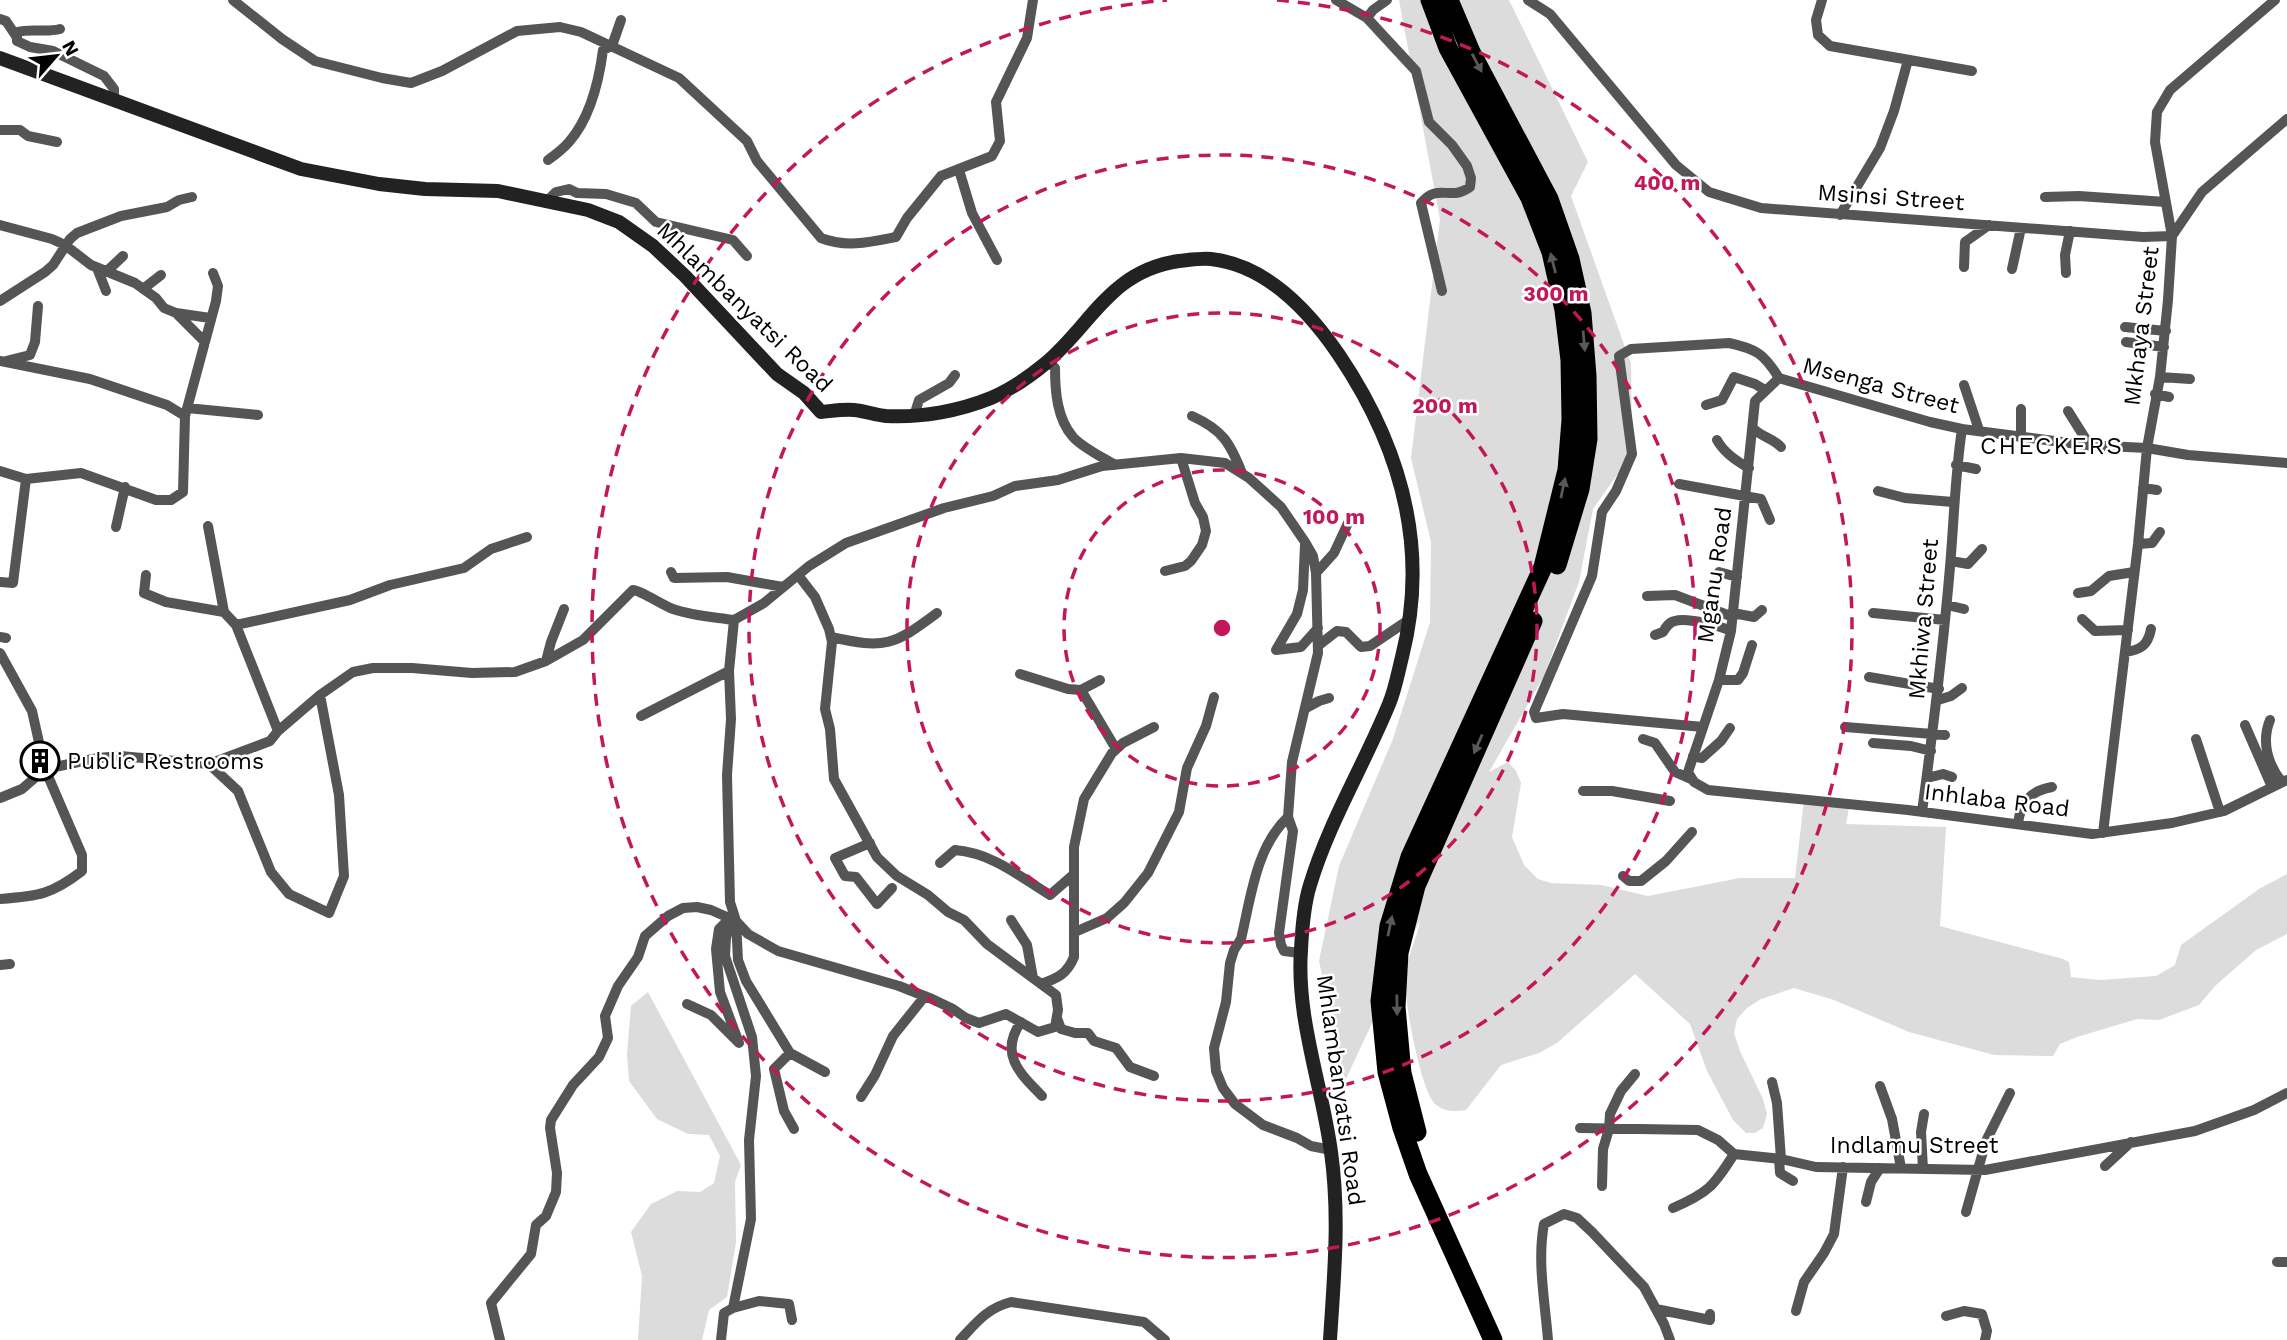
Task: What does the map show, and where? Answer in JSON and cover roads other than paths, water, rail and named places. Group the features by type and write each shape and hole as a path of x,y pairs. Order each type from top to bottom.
{"highway":[{"path":"1440,2 1448,48 1530,198 1551,252 1564,310 1570,360 1571,421 1567,470 1543,567 1410,857 1389,926 1380,1001 1387,1072 1402,1128 1418,1174 1493,1340"},
{"path":"1440,2 1471,52 1549,199 1573,272 1582,313 1587,376 1588,439 1580,489 1557,566 1416,886 1399,953 1396,1007 1401,1060 1415,1127 1437,1188 1506,1340"},
{"path":"1447,1239 1480,1340"}],"main road":[{"name":"Mhlambanyatsi Road","path":"0,58 301,169 379,184 425,189 498,191 588,210 619,222 653,246 685,276 777,374 804,393 821,412 852,410 882,416 914,416 962,407 991,398 1014,386 1048,361 1117,287 1136,274 1159,264 1211,259 1240,266 1277,287 1308,315 1355,379 1378,422 1391,454 1410,524 1414,563 1410,619 1390,701 1332,828 1309,887 1300,953 1305,1016 1331,1150 1338,1231 1331,1340"}],"street":[{"path":"233,0 315,61 411,83 442,71 517,31 560,27 581,32 679,78 747,141 757,161 821,238 835,244 869,243 896,237 907,218 941,176 992,156 1000,141 996,102 1027,38 1033,0"},
{"path":"1336,0 1367,18 1416,71 1429,122 1452,145 1472,178 1470,187 1459,194 1435,192 1420,202 1442,291"},
{"path":"1367,18 1387,0"},
{"name":"Msinsi Street","path":"1528,0 1550,14 1676,165 1709,192 1760,208 2070,232 2172,236"},
{"path":"1822,0 1816,20 1818,35 1830,46 1972,71"},
{"name":"Mkhaya Street","path":"2103,833 2147,448 2166,331 2172,236 2155,142 2157,112 2170,90 2275,0"},
{"path":"0,19 6,21 17,41 23,45 53,51 104,76 114,89 114,101"},
{"path":"548,160 569,142 584,118 603,50 612,46 621,20"},
{"path":"16,36 18,32 25,30 37,29 45,33 60,29"},
{"path":"1840,215 1880,148 1895,111 1908,60"},
{"path":"2172,236 2202,192 2287,119"},
{"path":"0,130 20,130 28,136 57,142"},
{"path":"959,170 972,213 997,260"},
{"path":"548,200 556,192 569,189 577,193 606,194 636,203 656,222 733,240 747,256"},
{"path":"2045,197 2078,196 2166,202"},
{"path":"0,301 53,265 65,245 77,233 121,216 167,207 192,197"},
{"path":"0,225 65,245 102,270 135,283 156,298 164,308 176,313 210,317"},
{"path":"1964,267 1965,242 1989,225"},
{"path":"2012,269 2021,228"},
{"path":"2066,273 2064,255 2070,232"},
{"path":"102,270 123,256"},
{"path":"102,270 106,291"},
{"path":"0,471 26,479 81,473 156,500 171,500 183,492 186,412 218,286 214,273"},
{"path":"143,289 161,275"},
{"path":"2,362 30,355 35,342 38,306"},
{"path":"176,313 205,342"},
{"path":"2124,327 2166,331"},
{"path":"2126,342 2164,347"},
{"name":"Msenga Street","path":"1703,727 1563,714 1536,718 1534,712 1592,576 1602,512 1616,491 1632,454 1619,356 1631,349 1729,343 1743,346 1766,357 1779,378 1962,429 2090,446 2147,448 2188,455 2287,463"},
{"path":"1048,361 1055,368 1059,407 1074,438 1115,465"},
{"path":"2,362 90,379 186,412 258,415"},
{"path":"914,416 919,400 948,383 955,374"},
{"path":"1706,405 1722,400 1734,377 1766,390"},
{"path":"2160,377 2190,379"},
{"name":"Mganu Road","path":"1693,781 1688,772 1719,680 1731,631 1755,401 1779,378"},
{"path":"1964,385 1979,430"},
{"path":"2155,394 2169,397"},
{"path":"2021,409 2021,438"},
{"path":"2068,411 2090,446"},
{"path":"1192,416 1210,424 1229,443 1242,474"},
{"path":"1753,428 1781,447"},
{"name":"Mkhiwa Street","path":"1923,812 1931,751 1939,735 1938,694 1951,561 1956,465 1962,429"},
{"path":"1717,440 1721,448 1737,462 1749,468"},
{"path":"1165,571 1185,566 1191,561 1202,545 1206,531 1181,458"},
{"path":"0,798 22,789 45,769 98,758 120,757 209,764 270,741 320,695 353,672 373,668 515,672 546,661 583,640 633,590 638,590 649,599 674,609 734,620 764,603 798,575 846,543 944,508 993,496 1015,486 1058,480 1076,472 1115,465 1181,458 1225,463 1281,507 1306,542 1313,556 1316,573 1319,645 1292,762 1288,817 1293,831 1279,933 1284,951 1300,953"},
{"path":"1956,465 1976,469"},
{"path":"0,582 13,583 26,479"},
{"path":"1679,484 1761,499 1770,520"},
{"path":"116,527 125,488"},
{"path":"2143,488 2157,490"},
{"path":"1878,491 1905,498 1953,502"},
{"path":"1316,573 1334,552 1348,523"},
{"path":"208,526 225,612 236,625 278,731"},
{"path":"2138,544 2152,543 2160,531"},
{"path":"236,625 350,600 405,581 464,568 491,549 527,537"},
{"path":"1306,542 1303,590 1297,614 1276,650 1301,647 1318,628"},
{"path":"1951,561 1968,564 1982,549"},
{"path":"671,572 674,578 727,577 783,587"},
{"path":"1719,572 1737,577"},
{"path":"2078,593 2091,591 2109,576 2134,572"},
{"path":"146,575 144,593 166,601 225,612"},
{"path":"499,1340 491,1303 531,1254 536,1225 546,1216 556,1192 557,1173 551,1120 573,1085 599,1057 608,1038 604,1016 618,986 638,957 645,936 668,916 683,908 697,907 736,921 748,933 778,951 862,974 925,996 978,1023 1006,1014 1038,1032 1055,1027 1059,1010 1056,995 986,944 964,920 897,876 877,857 834,779 830,729 825,709 831,637 815,597 798,575"},
{"path":"1647,596 1675,595 1733,615 1755,617 1762,610"},
{"path":"1947,606 1965,609"},
{"path":"546,661 564,609"},
{"path":"831,637 862,644 885,644 911,632 937,613"},
{"path":"1873,613 1945,620"},
{"path":"1319,645 1337,631 1346,632 1361,647 1370,646 1410,619"},
{"path":"2082,619 2095,631 2127,630"},
{"path":"734,620 729,671 731,719 727,775 730,902 736,921 738,960 746,981 790,1053 825,1072"},
{"path":"1656,635 1674,621 1694,628 1731,631"},
{"path":"2125,652 2149,642 2151,629"},
{"path":"1719,680 1738,680 1752,645"},
{"path":"0,653 32,710 45,769 82,855 82,871 61,887 36,897 0,899"},
{"path":"641,716 729,671"},
{"path":"1020,674 1068,689 1081,690 1100,680"},
{"path":"1869,677 1951,696 1962,688"},
{"path":"1081,690 1116,749"},
{"path":"209,764 238,791 271,872 289,894 328,913 344,876 339,795 320,695"},
{"path":"1075,932 1107,918 1124,903 1148,873 1179,812 1187,768 1206,726 1214,697"},
{"path":"1306,708 1329,698"},
{"path":"2270,720 2266,730 2266,747 2281,783"},
{"path":"2245,725 2281,783"},
{"path":"1037,981 1054,979 1069,969 1074,957 1074,847 1084,799 1116,749 1154,727"},
{"path":"1845,727 1939,735"},
{"path":"1693,756 1702,758 1730,728"},
{"path":"2196,738 2220,812"},
{"path":"1643,739 1655,743 1675,772 1693,781"},
{"path":"1873,743 1911,746 1931,751"},
{"path":"1927,778 1943,774 1952,778"},
{"name":"Inhlaba Road","path":"1693,781 1708,790 1923,812 2092,834 2172,823 2220,812 2281,783"},
{"path":"2018,823 2022,803 2029,795 2052,787"},
{"path":"1583,791 1612,791 1670,801"},
{"path":"1288,817 1278,826 1264,851 1241,939 1234,950 1221,1027 1214,1048 1216,1071 1223,1088 1235,1104 1263,1125 1311,1146 1331,1150"},
{"path":"1623,876 1629,881 1641,881 1666,861 1692,832"},
{"path":"870,843 835,858 845,876 856,877 877,904 892,888"},
{"path":"940,863 955,850 975,852 1018,874 1050,895 1073,875"},
{"path":"1011,920 1027,945 1037,981"},
{"path":"687,1004 711,1016 739,1043 720,992 716,949 719,929 725,923 736,921"},
{"path":"733,1308 751,1219 749,1140 756,1076 752,1037 725,956 729,926 736,921"},
{"path":"861,1097 893,1037 925,996"},
{"path":"1057,1018 1061,1028 1075,1033 1087,1033 1094,1041 1116,1048 1130,1067 1154,1076"},
{"path":"1021,1023 1012,1035 1010,1051 1014,1063 1042,1096"},
{"path":"790,1053 774,1069 784,1111 794,1129"},
{"path":"1602,1186 1603,1149 1613,1104 1635,1074"},
{"path":"1772,1082 1777,1103 1780,1173 1793,1181"},
{"path":"1880,1086 1892,1119 1901,1168"},
{"path":"1966,1212 1986,1141 2010,1093"},
{"name":"Indlamu Street","path":"1580,1128 1698,1130 1718,1140 1734,1154 1780,1159 1816,1167 1979,1170 2195,1131 2255,1110 2287,1093"},
{"path":"1923,1169 1921,1132 1924,1114"},
{"path":"2105,1166 2131,1142"},
{"path":"1672,1209 1694,1199 1715,1184 1734,1154"},
{"path":"1797,1311 1804,1282 1834,1234 1843,1167"},
{"path":"1866,1202 1871,1182 1881,1168"},
{"path":"1548,1340 1550,1288 1542,1272 1544,1224 1564,1214 1577,1218 1644,1287 1670,1340"},
{"path":"721,1340 724,1313 733,1308 759,1301 789,1304 792,1320"},
{"path":"960,1340 984,1314 997,1305 1010,1302 1144,1322 1165,1340"},
{"path":"1656,1309 1710,1320 1710,1314"},
{"path":"1946,1316 1964,1311 1982,1314 1987,1332 1985,1340"}],"place":[{"name":"Public Restrooms","path":"40,761"}],"district":[{"name":"CHECKERS","path":"2052,446"}]}
